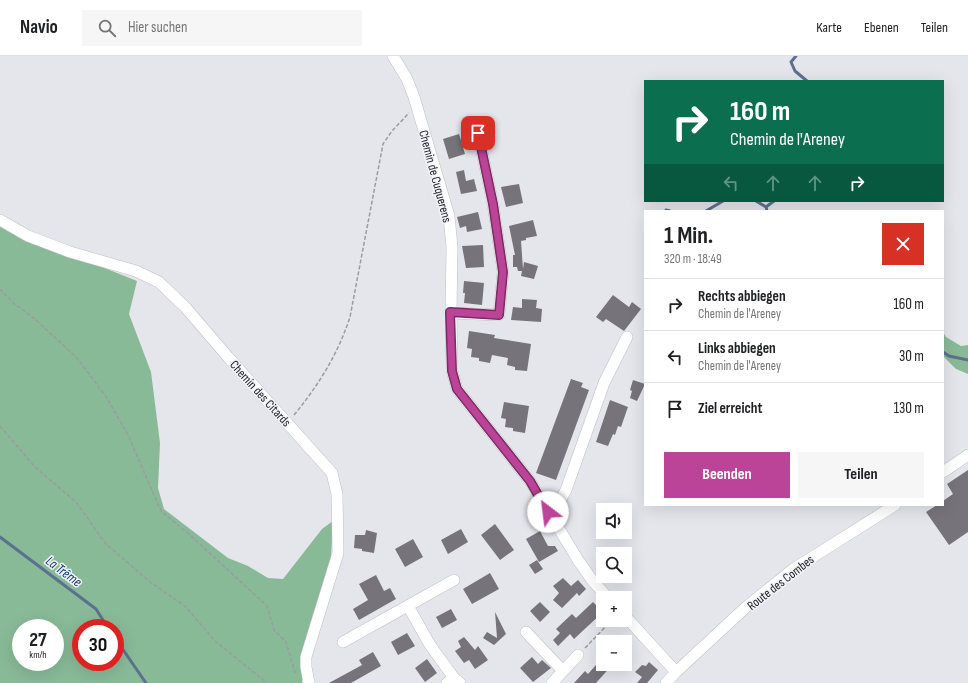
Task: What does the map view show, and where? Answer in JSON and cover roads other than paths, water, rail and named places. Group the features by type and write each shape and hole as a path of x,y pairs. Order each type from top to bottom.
{"street":[{"name":"Chemin de Cuquerens","path":"393,56 407,79 417,107 449,216 452,247 450,312 452,371 457,389 530,481 588,576 602,591"},
{"path":"450,312 499,315 503,272 493,204 478,133"},
{"name":"Chemin des Citards","path":"0,220 40,240 70,252 136,271 159,282 186,308 329,469 335,478 337,494 338,553 306,657 306,672 309,683"},
{"path":"548,512 559,503 566,490 604,383 627,337"},
{"path":"944,471 968,455"},
{"name":"Route des Combes","path":"676,672 745,608 792,570 893,506"},
{"path":"343,642 454,580"},
{"path":"408,606 430,645 454,681"},
{"path":"632,624 676,672 666,683"},
{"path":"526,632 563,671"},
{"path":"552,683 578,655"}],"waterway":[{"path":"796,56 791,62 795,71 806,80"},
{"path":"708,210 721,202"},
{"path":"758,202 766,207 767,210"},
{"path":"766,207 773,202"},
{"path":"944,353 949,356 968,360"},
{"name":"La Trême","path":"0,537 96,609 102,619"},
{"name":"La Trême","path":"124,651 146,683"}]}
